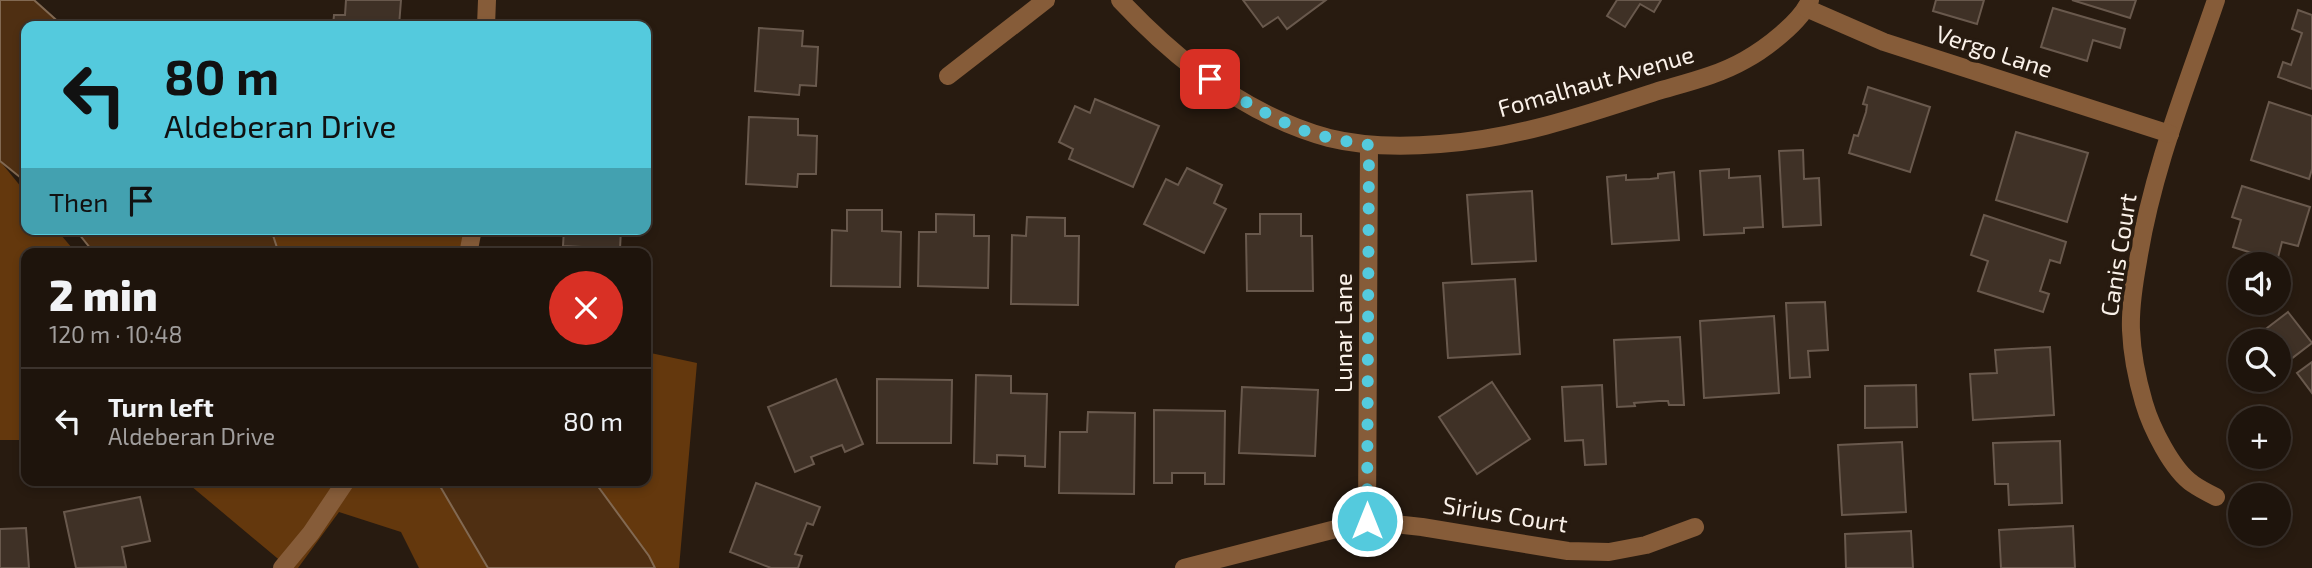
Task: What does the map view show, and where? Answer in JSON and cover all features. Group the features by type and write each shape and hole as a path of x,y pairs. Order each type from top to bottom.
{"street":[{"path":"486,21 487,0"},
{"path":"948,76 1046,0"},
{"name":"Fomalhaut Avenue","path":"1120,0 1153,34 1230,92 1296,128 1369,145 1464,141 1528,131 1578,117 1744,61 1780,35 1808,4"},
{"name":"Canis Court","path":"2216,0 2170,134 2146,219 2134,287 2131,328 2136,374 2150,421 2169,456 2190,483 2216,497"},
{"name":"Vergo Lane","path":"1808,4 1884,41 2170,134"},
{"name":"Lunar Lane","path":"1367,521 1369,145"},
{"path":"282,568 317,525 343,486"},
{"name":"Sirius Court","path":"1184,568 1367,521 1422,527 1568,551 1609,552 1646,545 1695,527"}],"shaded area":[{"path":"0,0 34,0 57,21 21,21 21,178 0,161"},
{"path":"0,161 21,187 21,235 61,235 72,248 21,248 21,440 0,440"},
{"path":"80,235 273,235 277,248 90,248"},
{"path":"262,235 468,235 467,248 272,248"},
{"path":"651,353 697,363 679,568 419,568 401,532 339,512 298,568 289,568 191,486 651,486"},
{"path":"440,486 598,486 655,568 488,568"}],"building":[{"path":"346,0 401,0 399,21 333,21 334,15 345,15"},
{"path":"1243,0 1326,0 1287,29 1278,17 1263,27"},
{"path":"1617,0 1661,0 1654,12 1640,4 1625,27 1607,16"},
{"path":"1936,0 1984,0 1977,24 1933,11"},
{"path":"2072,0 2136,0 2130,18"},
{"path":"2053,8 2125,29 2120,48 2093,40 2087,61 2041,47"},
{"path":"2298,10 2312,15 2312,89 2278,77 2283,62 2291,65 2302,33 2292,29"},
{"path":"759,28 803,31 802,46 818,47 816,86 800,85 799,95 755,91"},
{"path":"1868,87 1930,107 1910,172 1849,153 1854,135 1858,136 1866,112 1867,105 1863,104"},
{"path":"1095,99 1159,126 1133,187 1069,159 1073,149 1059,142 1075,106 1090,113"},
{"path":"2269,102 2312,116 2312,169 2309,179 2251,160"},
{"path":"749,117 798,119 798,135 817,136 816,174 798,174 797,187 746,184"},
{"path":"2016,132 2088,153 2067,222 1996,200"},
{"path":"1803,150 1804,179 1819,178 1821,225 1783,227 1779,151"},
{"path":"1187,168 1222,185 1214,203 1226,209 1204,253 1144,224 1166,179 1178,185"},
{"path":"1729,169 1729,178 1760,176 1763,227 1744,228 1744,233 1704,235 1700,171"},
{"path":"1674,172 1679,240 1612,244 1607,177 1626,175 1626,180 1650,179 1658,178 1658,174"},
{"path":"2242,186 2310,207 2298,246 2282,242 2279,252 2249,252 2233,247 2241,220 2232,217"},
{"path":"1532,191 1536,261 1472,264 1467,195"},
{"path":"847,210 882,210 882,231 901,232 900,287 831,286 832,230 847,231"},
{"path":"936,214 974,215 974,236 989,236 988,288 918,286 919,232 936,232"},
{"path":"1260,214 1301,214 1301,236 1312,236 1313,291 1247,291 1246,234 1260,234"},
{"path":"1984,215 2066,242 2060,263 2050,260 2040,291 2049,294 2043,312 1978,291 1988,261 1971,255"},
{"path":"1027,217 1065,218 1065,236 1079,236 1078,305 1011,304 1012,235 1026,236"},
{"path":"564,235 621,235 620,248 563,246"},
{"path":"1515,279 1520,354 1448,358 1443,283"},
{"path":"1825,302 1828,350 1808,351 1810,377 1790,378 1786,303"},
{"path":"2284,315 2290,315 2312,343 2291,359 2291,329 2266,329"},
{"path":"1774,316 1779,393 1704,398 1700,321"},
{"path":"1680,337 1684,405 1669,405 1668,401 1659,401 1617,407 1614,340"},
{"path":"2050,347 2054,415 1973,420 1970,374 1997,373 1995,350"},
{"path":"2312,362 2312,393 2297,373"},
{"path":"976,375 1011,376 1011,393 1047,394 1045,467 1025,466 1025,456 997,455 997,464 974,463"},
{"path":"836,379 863,444 845,452 842,445 811,457 814,464 795,472 768,407"},
{"path":"877,379 952,380 951,443 877,443"},
{"path":"1492,382 1530,439 1477,474 1439,417"},
{"path":"1602,385 1606,464 1585,465 1583,440 1565,441 1562,387"},
{"path":"1916,385 1917,427 1865,428 1865,386"},
{"path":"1242,387 1318,390 1315,456 1239,453"},
{"path":"1154,410 1225,411 1224,484 1205,484 1205,473 1172,473 1172,483 1154,483"},
{"path":"1088,412 1135,413 1134,494 1059,493 1060,432 1087,432"},
{"path":"2060,441 2062,503 2009,505 2008,484 1995,484 1993,443"},
{"path":"1902,442 1906,512 1842,515 1838,445"},
{"path":"756,483 820,507 813,525 807,523 795,554 802,556 798,568 771,568 730,552"},
{"path":"140,497 150,541 122,547 126,567 76,568 64,512"},
{"path":"2073,526 2075,568 2001,568 1999,530"},
{"path":"26,528 29,568 0,568 0,529"},
{"path":"1911,531 1913,568 1846,568 1845,534"}],"route":[{"path":"1210,79 1296,128 1369,145 1367,521"}]}
